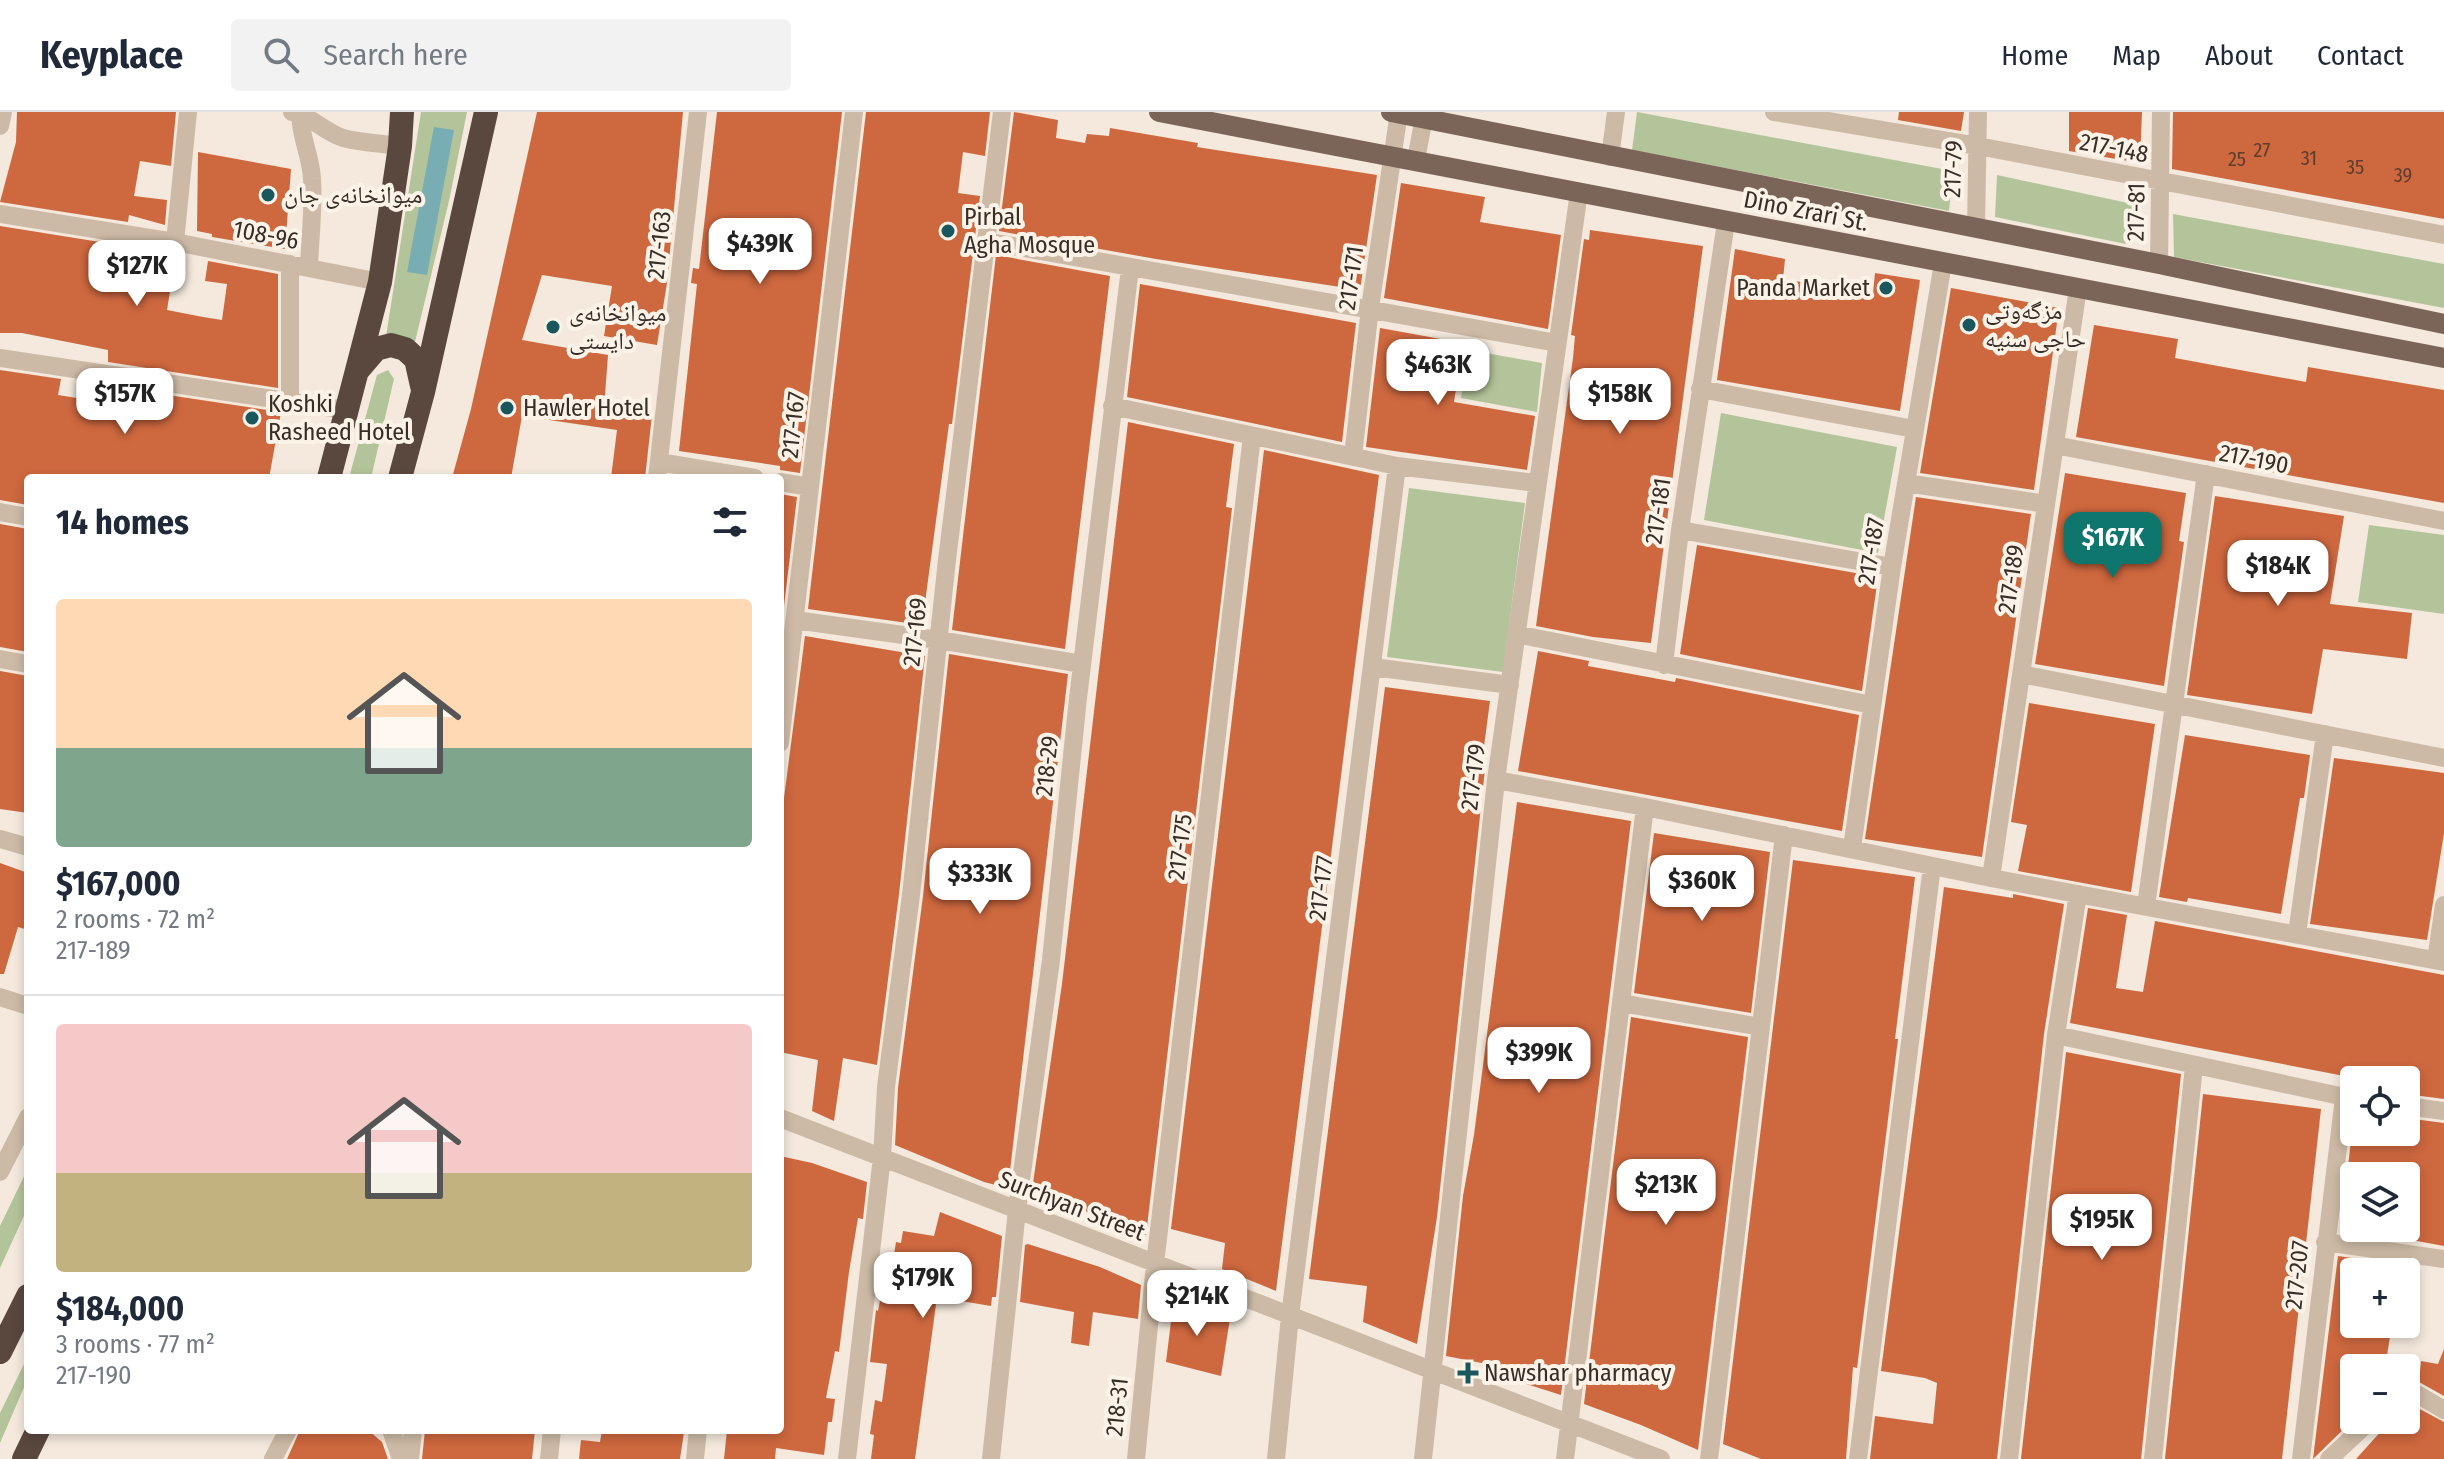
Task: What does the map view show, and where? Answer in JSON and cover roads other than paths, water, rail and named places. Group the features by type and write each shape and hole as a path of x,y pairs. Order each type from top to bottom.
{"highway":[{"path":"330,474 380,282 402,112"},
{"path":"401,474 423,392 486,112"},
{"path":"358,370 376,349 391,345 405,349 416,359 423,392"},
{"path":"0,1352 24,1304"},
{"path":"24,1459 36,1434"}],"main road":[{"name":"Dino Zrari St.","path":"1159,112 2444,358"},
{"name":"Dino Zrari St.","path":"1396,112 1424,115 1610,157 2159,264 2444,324"}],"street":[{"path":"0,126 3,112"},
{"path":"175,242 188,112"},
{"name":"217-163","path":"658,470 698,112"},
{"name":"217-167","path":"784,710 854,112"},
{"name":"217-169","path":"847,1459 882,1157 886,1087 1002,112"},
{"name":"217-171","path":"1353,456 1370,308 1393,156 1396,112"},
{"name":"217-148","path":"1774,112 1978,146 2444,235"},
{"name":"217-79","path":"1976,228 1978,112"},
{"name":"217-81","path":"2159,264 2161,112"},
{"path":"297,113 344,138 400,146"},
{"path":"297,113 312,180 309,267"},
{"path":"1610,157 1615,113"},
{"path":"1416,160 1424,115"},
{"name":"217-179","path":"1423,1459 1496,780 1579,192"},
{"name":"108-96","path":"0,214 175,242 380,282"},
{"name":"217-181","path":"1664,665 1680,530 1726,222"},
{"path":"985,241 1557,343"},
{"name":"217-187","path":"1852,848 1892,567 1943,263"},
{"path":"290,264 290,404"},
{"name":"218-29","path":"991,1459 1017,1210 1049,975 1082,664 1130,268"},
{"name":"217-189","path":"1991,878 2078,288"},
{"path":"0,358 346,410"},
{"path":"1700,389 1914,429"},
{"path":"1112,406 1397,466 1536,483"},
{"name":"217-175","path":"1155,1264 1252,436"},
{"name":"217-190","path":"2055,445 2444,521"},
{"name":"217-177","path":"1276,1459 1290,1316 1397,466"},
{"path":"658,470 706,474"},
{"path":"2146,906 2206,474"},
{"path":"784,483 810,487"},
{"path":"1906,483 2046,504"},
{"path":"0,512 24,516"},
{"path":"1680,530 1892,567"},
{"path":"795,620 1082,664"},
{"path":"1516,634 1872,705"},
{"path":"0,659 24,663"},
{"path":"1373,667 1510,685"},
{"path":"2021,674 2444,758"},
{"path":"2297,934 2325,734"},
{"path":"1496,780 1645,807 1991,878 2440,961 2444,905"},
{"path":"1565,1459 1645,807"},
{"path":"1709,1459 1784,835"},
{"path":"0,839 24,846"},
{"path":"1858,1459 1932,866"},
{"path":"2009,1459 2056,1035 2078,894"},
{"path":"0,997 24,1005"},
{"path":"1621,1003 1761,1027"},
{"path":"2056,1035 2340,1096"},
{"path":"2153,1459 2194,1066"},
{"path":"2420,1108 2444,1111"},
{"name":"Surchyan Street","path":"784,1120 1661,1459"},
{"path":"2,1161 24,1124"},
{"name":"217-207","path":"2301,1459 2325,1242 2341,1146"},
{"path":"2325,1242 2444,1259"},
{"name":"218-31","path":"1136,1459 1155,1264"},
{"path":"2420,1396 2444,1410"},
{"path":"273,1459 286,1434"},
{"path":"392,1434 401,1459"},
{"path":"410,1459 413,1434"},
{"path":"549,1459 552,1434"},
{"path":"695,1459 698,1434"},
{"path":"2329,1459 2356,1434"}],"water":[{"path":"434,127 454,130 427,275 407,272"}],"place":[{"name":"میوانخانەی جان","path":"268,195"},
{"name":"Pirbal Agha Mosque","path":"948,231"},
{"name":"Panda Market","path":"1886,288"},
{"name":"مزگەوتی حاجی سنیە","path":"1969,325"},
{"name":"میوانخانەی دایستی","path":"553,327"},
{"name":"Hawler Hotel","path":"507,408"},
{"name":"Koshki Rasheed Hotel","path":"252,418"},
{"name":"Nawshar pharmacy","path":"1468,1373"}]}
